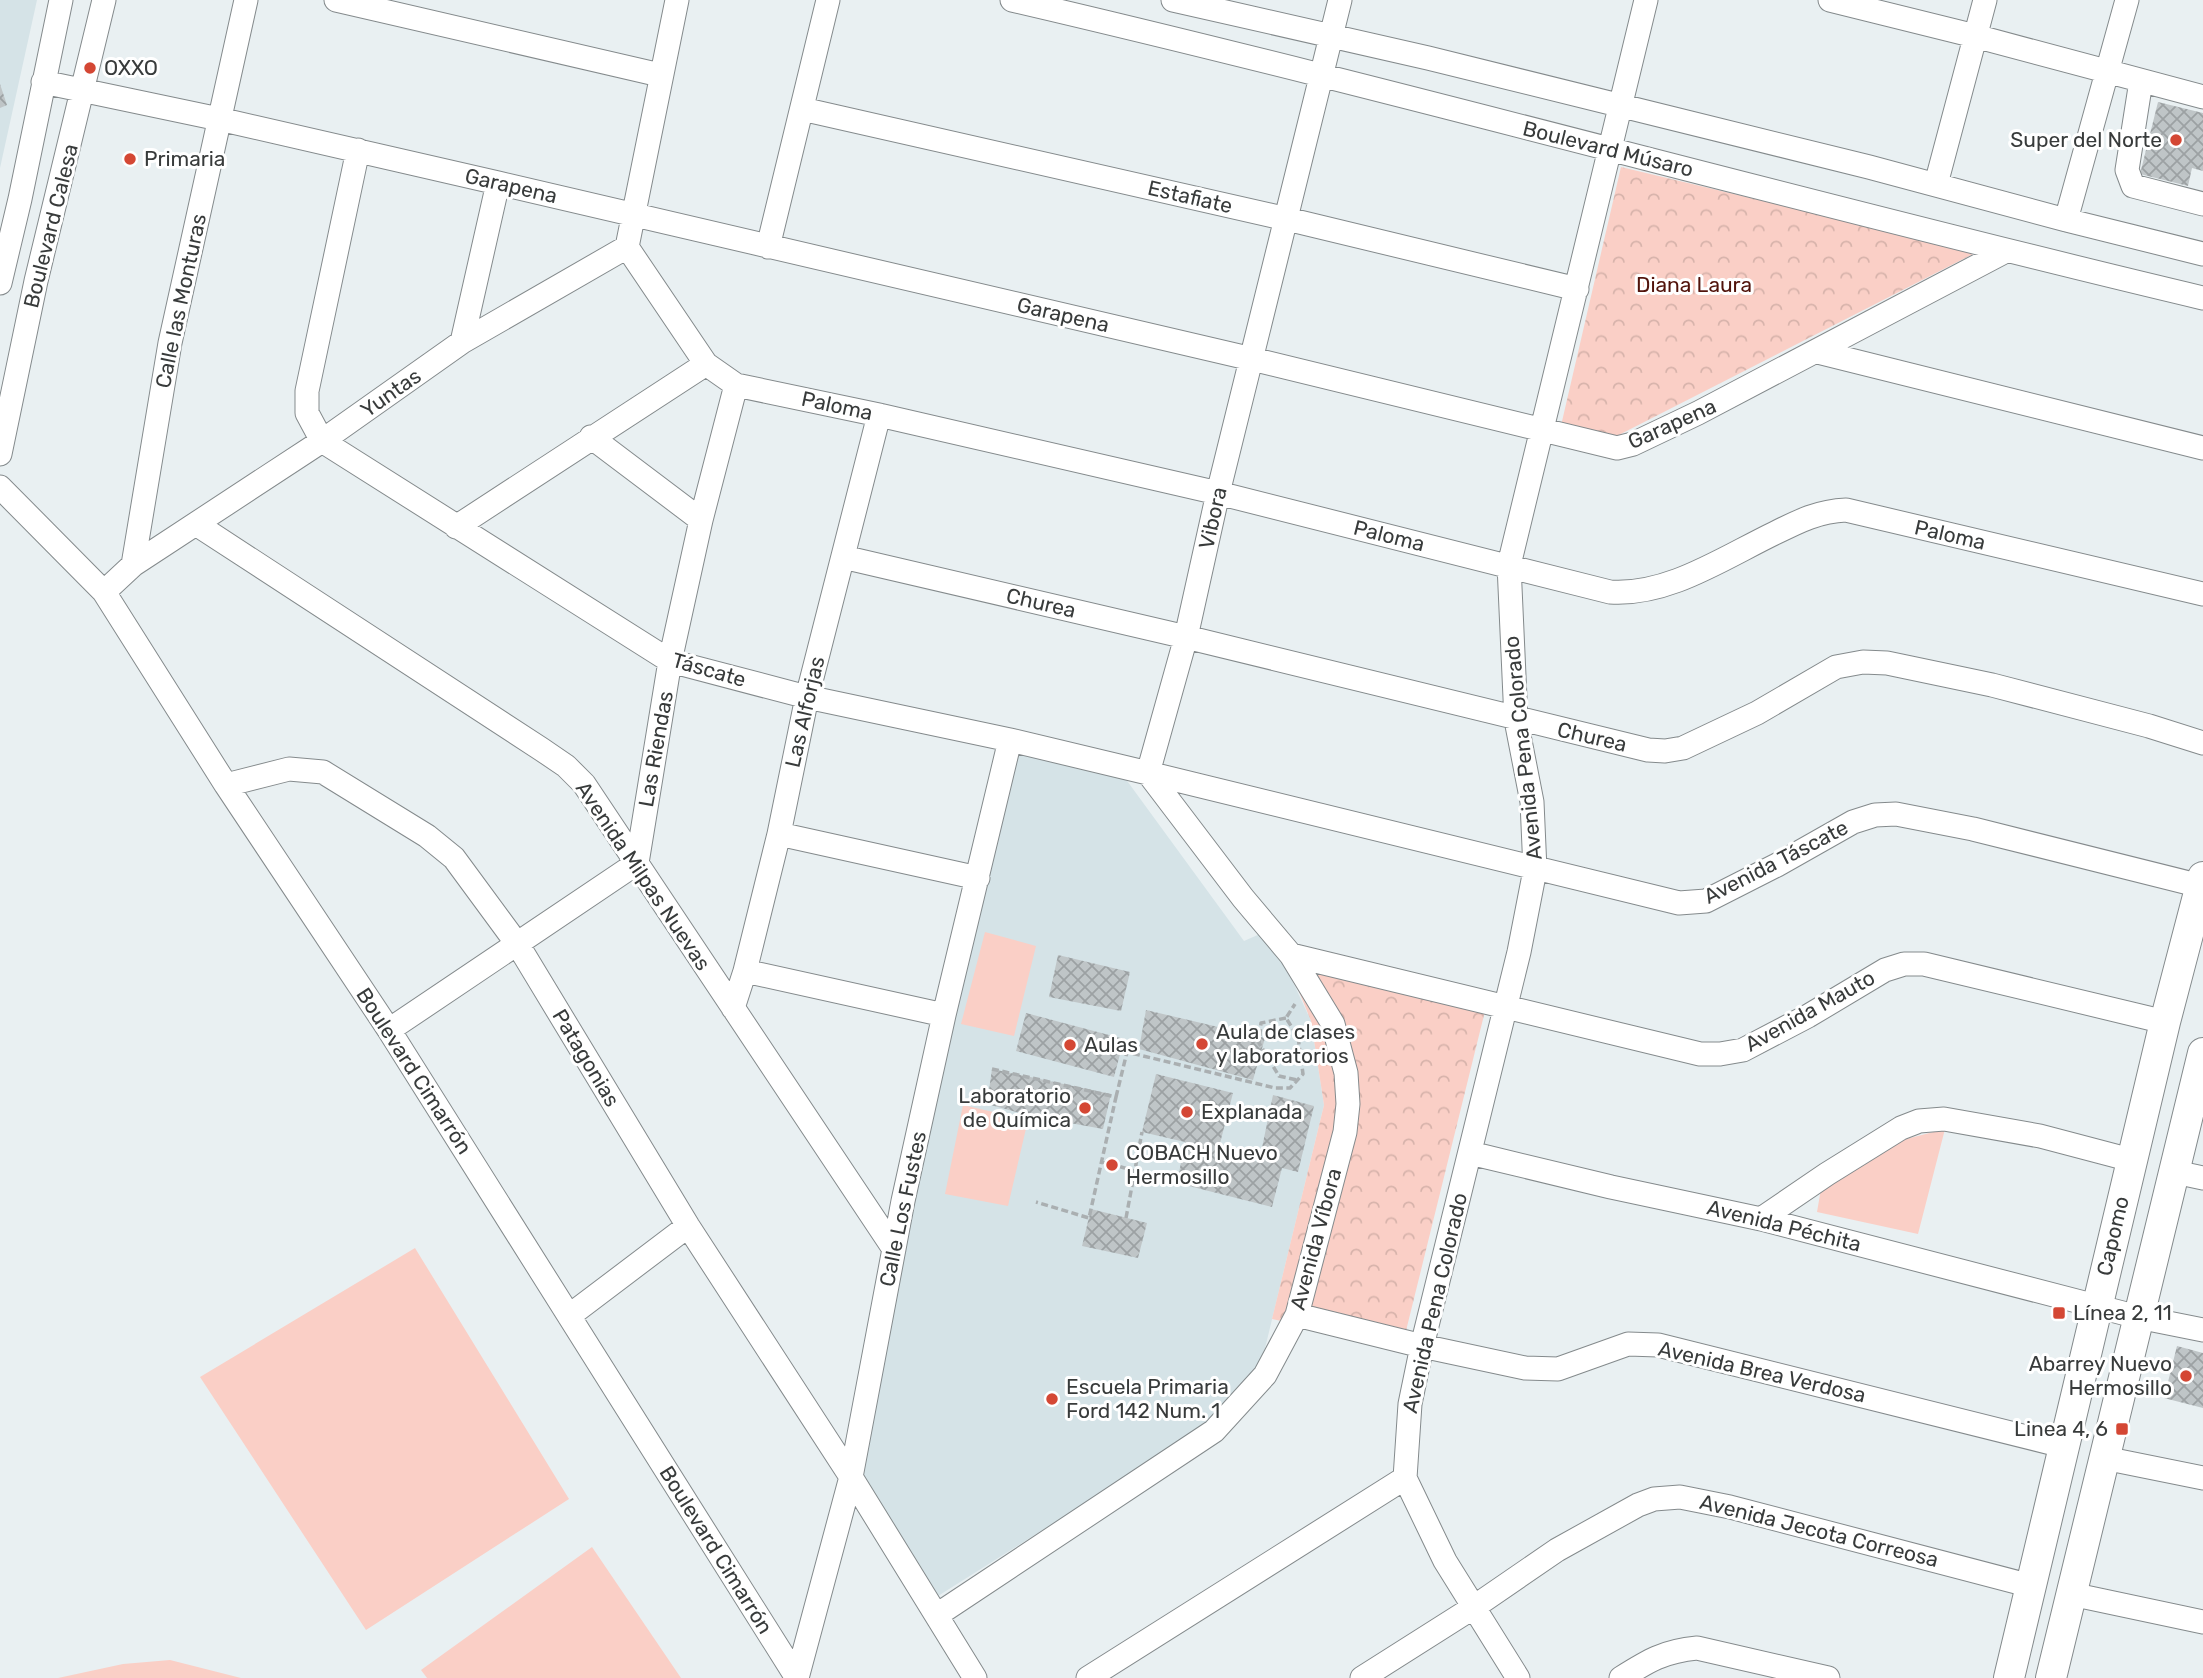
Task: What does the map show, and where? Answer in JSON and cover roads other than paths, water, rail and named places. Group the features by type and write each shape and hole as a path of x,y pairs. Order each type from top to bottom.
{"main road":[{"name":"Capomo","path":"2009,1678 2165,1022 2202,882"},
{"name":"Capomo","path":"2051,1678 2138,1317 2189,1175 2203,1053"}],"street":[{"name":"Boulevard Calesa","path":"1,274 20,199 61,0"},
{"name":"Boulevard Calesa","path":"0,454 36,281 104,0"},
{"name":"Calle las Monturas","path":"133,565 170,342 246,0"},
{"path":"336,0 660,75"},
{"path":"627,247 677,0"},
{"path":"768,247 828,0"},
{"name":"Boulevard Músaro","path":"1012,0 1160,34 2004,252 2203,298"},
{"path":"1160,34 1171,0"},
{"name":"Boulevard Músaro","path":"1171,0 1428,58 1936,184 2203,254"},
{"name":"Vibora","path":"1148,773 1186,637 1340,0"},
{"name":"Avenida Pena Colorado","path":"1405,1478 1410,1404 1422,1346 1506,1008 1535,870 1532,802 1517,720 1509,565 1646,0"},
{"path":"1829,0 2203,97"},
{"path":"1936,184 1985,0"},
{"path":"2066,220 2127,0"},
{"path":"2141,81 2128,178 2133,186 2203,204"},
{"name":"Garapena","path":"43,82 358,150 1252,359 1617,448 1633,444 1698,413 2004,252"},
{"name":"Estafiate","path":"802,109 1287,219 1577,289"},
{"path":"322,441 307,413 307,391 358,150"},
{"path":"462,342 498,183"},
{"name":"Yuntas","path":"133,565 322,441 462,342 627,247"},
{"name":"Paloma","path":"627,247 706,364 736,385 1219,493 1610,592 1646,591 1665,586 1814,514 1846,510 2203,594"},
{"path":"1818,352 2203,448"},
{"path":"456,527 706,364"},
{"name":"Las Riendas","path":"636,863 670,662 701,520 736,385"},
{"name":"Las Alforjas","path":"733,1008 745,971 779,834 807,697 878,415"},
{"path":"591,437 701,520"},
{"name":"Táscate","path":"322,441 670,662 807,697 1010,740 1148,773"},
{"name":"Boulevard Cimarrón","path":"0,487 104,592 226,785 389,1030 797,1678"},
{"name":"Avenida Milpas Nuevas","path":"197,524 566,766 584,784 894,1249"},
{"name":"Churea","path":"843,557 1186,637 1648,750 1683,748 1757,713 1836,667 1863,662 1887,663 1992,685 2203,743"},
{"path":"104,592 133,565"},
{"name":"Calle Los Fustes","path":"797,1678 851,1477 894,1249 944,1015 1010,740"},
{"name":"Patagonias","path":"226,785 289,769 323,772 427,836 454,858 518,945 688,1226 851,1477"},
{"path":"1148,773 1228,879 1291,955"},
{"name":"Avenida Táscate","path":"1148,773 1535,870 1664,901 1692,904 1706,901 1777,865 1853,821 1875,815 1896,814 2202,882"},
{"path":"779,834 978,878"},
{"path":"389,1030 636,863"},
{"name":"Avenida Víbora","path":"937,1615 1214,1431 1265,1375 1297,1315 1345,1132 1348,1104 1346,1073 1333,1024 1291,955"},
{"name":"Avenida Mauto","path":"1291,955 1700,1054 1743,1050 1808,1016 1885,970 1904,964 1924,964 2165,1022"},
{"path":"745,971 944,1015"},
{"path":"1761,1219 1901,1128 1919,1121 1944,1119 2040,1136 2132,1160"},
{"name":"Avenida Péchita","path":"1470,1153 1761,1219 2138,1317 2203,1330"},
{"path":"569,1316 688,1226"},
{"name":"Avenida Brea Verdosa","path":"1297,1315 1525,1368 1558,1369 1628,1344 1658,1345 2063,1446"},
{"path":"2104,1458 2203,1478"},
{"path":"851,1477 975,1678"},
{"path":"1088,1678 1405,1478 1446,1561 1518,1678"},
{"name":"Avenida Jecota Correosa","path":"1362,1678 1474,1607 1557,1550 1638,1505 1654,1499 1680,1497 1730,1507 2031,1586"},
{"path":"2071,1594 2203,1622"},
{"path":"1621,1678 1654,1657 1675,1650 1697,1648 1828,1678"}],"place":[{"name":"OXXO","path":"90,68"},
{"name":"Super del Norte","path":"2176,140"},
{"name":"Primaria","path":"130,159"},
{"name":"Aula de clases y laboratorios","path":"1202,1044"},
{"name":"Aulas","path":"1070,1045"},
{"name":"Laboratorio de Química","path":"1085,1108"},
{"name":"Explanada","path":"1187,1112"},
{"name":"COBACH Nuevo Hermosillo","path":"1112,1165"},
{"name":"Línea 2, 11","path":"2059,1313"},
{"name":"Abarrey Nuevo Hermosillo","path":"2186,1376"},
{"name":"Escuela Primaria Ford 142 Num. 1","path":"1052,1399"},
{"name":"Linea 4, 6","path":"2122,1429"}],"park label":[{"name":"Diana Laura","path":"1694,285"}]}
